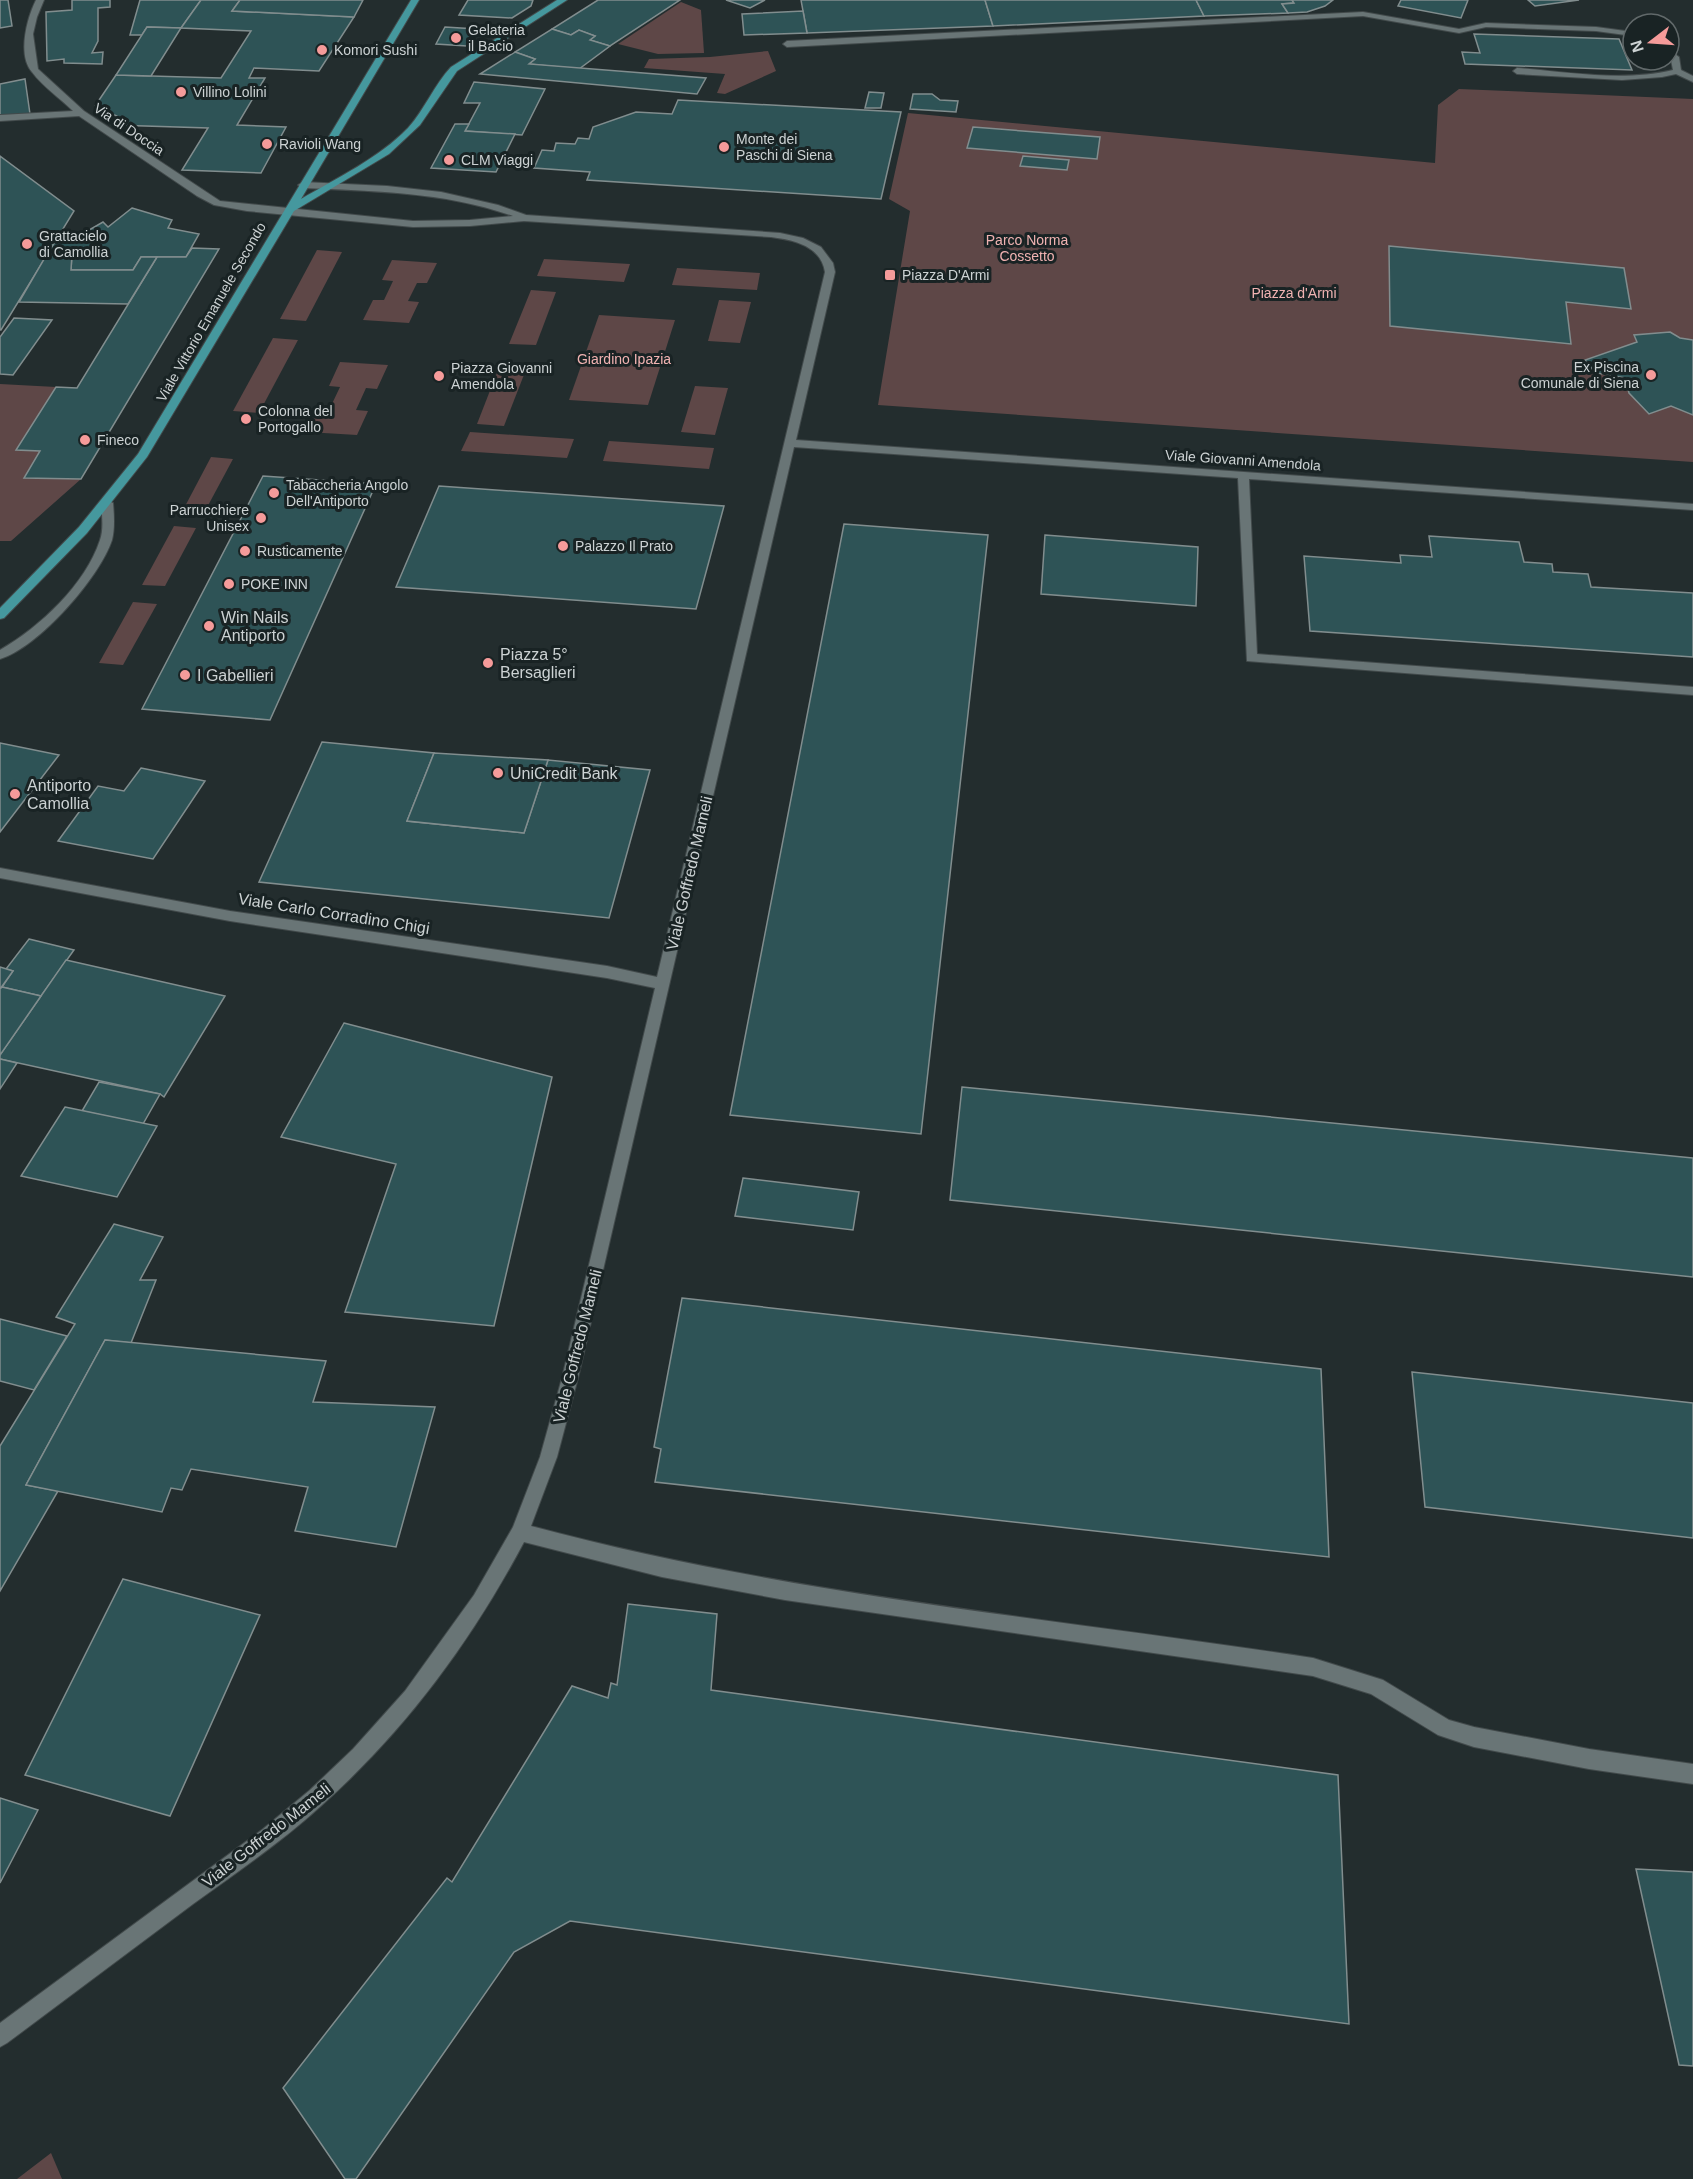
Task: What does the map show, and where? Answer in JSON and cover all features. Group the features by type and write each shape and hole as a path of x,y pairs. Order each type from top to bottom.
{"main road":[{"name":"Viale Vittorio Emanuele Secondo","path":"0,615 107,503 153,440 415,0"},
{"path":"288,211 385,151 411,129 454,69 563,0"}],"street":[{"name":"Via di Doccia","path":"40,0 32,14 28,32 33,70 81,113 208,199 247,208 413,224 470,223 524,218"},
{"path":"787,44 1363,14 1459,31 1486,25 1596,28 1621,32"},
{"path":"1517,72 1638,77 1671,72"},
{"path":"0,118 81,113"},
{"path":"303,185 436,192 477,200 524,218 771,234 795,238 819,250 830,265 830,278 790,443"},
{"name":"Viale Giovanni Amendola","path":"790,443 1693,507"},
{"name":"Viale Goffredo Mameli","path":"0,2036 280,1827 340,1776 415,1691 450,1647 479,1605 520,1532 548,1457 570,1378 790,443"},
{"path":"1243,476 1251,658 1693,691"},
{"path":"0,655 33,634 70,596 89,571 106,540 107,503"},
{"path":"0,606 19,597"},
{"name":"Viale Carlo Corradino Chigi","path":"0,873 241,918 607,972 663,984"},
{"path":"520,1532 603,1554 710,1578 905,1609 1312,1667 1376,1687 1445,1728 1474,1737 1589,1760 1693,1774"}],"green space":[{"path":"681,2 701,10 704,53 658,54 618,44"},
{"path":"768,51 776,71 725,94 717,93 725,74 644,68 649,59 710,57"},
{"name":"Piazza d'Armi","path":"1459,89 1693,99 1693,462 878,405 910,211 889,199 908,113 1435,163 1438,105"},
{"path":"317,250 342,252 306,321 280,319"},
{"path":"544,259 630,264 624,282 537,276"},
{"path":"392,260 437,263 427,283 417,283 408,301 419,302 409,323 363,320 373,300 384,300 393,281 382,280"},
{"path":"677,268 760,273 757,290 672,285"},
{"path":"531,290 556,292 536,345 509,344"},
{"path":"719,300 751,302 740,343 708,341"},
{"name":"Giardino Ipazia","path":"599,315 675,320 648,405 569,400"},
{"path":"273,338 298,340 259,413 233,411"},
{"path":"340,362 388,365 377,389 366,388 356,410 368,411 357,435 307,432 319,408 330,408 340,387 329,386"},
{"path":"500,365 527,367 504,426 477,424"},
{"path":"0,384 56,387 17,449 40,451 24,478 81,479 11,541 0,541"},
{"path":"695,386 728,388 715,435 681,432"},
{"path":"470,432 574,439 567,458 461,451"},
{"path":"609,441 714,448 709,469 603,461"},
{"path":"211,457 233,459 204,513 182,512"},
{"path":"174,526 196,528 165,586 142,585"},
{"path":"133,602 157,604 123,665 99,663"},
{"path":"51,2153 62,2179 17,2179"}],"building":[{"path":"0,0 8,0 12,26 0,28"},
{"path":"72,0 110,0 110,7 98,8 98,41 92,53 103,52 102,64 64,63 64,59 47,61 46,12 72,10"},
{"path":"140,0 201,0 181,28 147,27 142,35 130,35"},
{"name":"Villino Lolini","path":"201,0 240,0 232,11 354,17 319,71 254,68 249,78 265,78 237,125 286,127 261,173 182,170 208,128 114,125 119,117 95,106 116,75 221,78 251,31 181,28"},
{"path":"240,0 363,0 354,17 232,11"},
{"path":"468,0 533,0 531,6 512,18 459,15"},
{"path":"598,0 680,0 610,46 590,40 595,36 579,30 571,35 552,29"},
{"path":"726,0 765,0 750,8"},
{"path":"801,0 985,0 993,26 807,33"},
{"path":"985,0 1196,0 1204,16 993,26"},
{"path":"1196,0 1292,0 1294,3 1282,4 1288,13 1204,16"},
{"path":"1292,0 1333,0 1325,6 1307,12 1288,13 1282,4 1294,3"},
{"path":"1401,0 1468,0 1461,18 1398,6"},
{"path":"1528,0 1579,0 1535,6"},
{"path":"803,11 807,33 744,35 742,14"},
{"path":"147,27 181,28 151,76 116,75"},
{"name":"Gelateria il Bacio","path":"445,27 476,29 467,46 436,44"},
{"path":"552,29 571,35 579,30 595,36 590,40 610,46 579,69 529,64 535,59 515,52"},
{"path":"1474,34 1619,39 1621,70 1465,64 1462,52 1480,53"},
{"path":"515,52 535,59 529,64 706,78 697,94 480,74"},
{"path":"25,79 30,114 0,116 0,84"},
{"path":"474,82 545,89 522,135 465,131 480,103 464,103"},
{"path":"869,92 884,93 881,108 865,108"},
{"path":"913,94 932,94 940,100 958,101 956,112 910,109"},
{"name":"Monte dei Paschi di Siena","path":"678,100 901,112 881,199 587,180 590,172 534,168 542,150 554,151 556,143 575,144 578,138 589,139 593,127 636,112 672,114"},
{"path":"455,124 469,124 465,131 515,134 496,172 431,168"},
{"path":"973,127 1100,137 1097,159 967,148"},
{"name":"Grattacielo di Camollia","path":"0,156 74,211 1,330 0,330"},
{"path":"1023,156 1069,160 1067,170 1020,166"},
{"path":"132,208 172,220 168,228 199,234 186,257 141,257 133,270 71,270 72,254 47,254 61,233 84,233 103,222 108,227"},
{"path":"1389,246 1624,268 1631,309 1566,302 1571,344 1390,326"},
{"path":"192,248 219,249 81,479 24,478 40,451 16,450 56,387 77,388 157,257 186,257"},
{"path":"47,254 72,254 71,270 133,270 141,257 157,257 128,304 19,302"},
{"path":"14,318 52,320 13,375 0,374 0,337"},
{"name":"Ex Piscina Comunale di Siena","path":"1670,332 1680,338 1693,340 1693,415 1671,406 1649,414 1629,393 1625,378 1591,372 1592,368 1585,360 1637,342 1634,335"},
{"path":"263,476 376,484 270,720 142,709"},
{"name":"Palazzo Il Prato","path":"439,486 724,506 696,609 396,587"},
{"path":"844,524 988,535 921,1134 730,1115"},
{"path":"1045,535 1198,547 1196,606 1041,594"},
{"path":"1429,536 1519,542 1524,562 1552,564 1553,572 1588,574 1591,587 1693,593 1693,657 1310,631 1304,556 1401,563 1400,555 1432,557"},
{"path":"322,742 434,753 407,821 524,833 548,760 650,770 609,918 259,882"},
{"name":"Antiporto Camollia","path":"0,743 59,755 0,832"},
{"path":"434,753 548,760 524,833 407,821"},
{"path":"141,768 205,781 153,859 58,841 98,786 124,791"},
{"path":"29,939 74,950 41,996 2,987 13,971 6,969"},
{"path":"66,960 225,996 164,1097 160,1094 0,1059 0,1055"},
{"path":"0,967 13,971 0,989"},
{"path":"2,987 41,996 0,1055 0,989"},
{"path":"344,1023 552,1077 494,1326 345,1312 396,1164 281,1137"},
{"path":"0,1059 17,1063 0,1089"},
{"path":"99,1082 160,1094 143,1124 82,1111"},
{"path":"962,1087 1693,1158 1693,1277 950,1200"},
{"path":"65,1107 157,1126 117,1197 21,1176"},
{"path":"743,1178 859,1192 853,1230 735,1216"},
{"path":"114,1224 163,1237 140,1280 156,1280 131,1343 105,1340 26,1485 58,1491 0,1591 0,1446 75,1324 56,1317"},
{"path":"682,1298 1321,1369 1329,1557 655,1482 661,1449 654,1447"},
{"path":"0,1319 67,1336 34,1390 0,1381"},
{"path":"105,1340 326,1361 313,1402 435,1407 396,1547 295,1531 308,1487 191,1469 182,1490 171,1488 162,1512 26,1485"},
{"path":"1412,1372 1693,1403 1693,1538 1425,1507"},
{"path":"123,1579 260,1615 170,1816 25,1775"},
{"path":"628,1604 717,1614 711,1690 1338,1775 1349,2024 570,1921 514,1952 356,2179 345,2179 283,2088 447,1878 452,1882 572,1686 608,1698 611,1683 617,1685"},
{"path":"0,1798 38,1810 0,1883"},
{"path":"1636,1869 1693,1872 1693,2066 1679,2065"}],"place":[{"name":"Gelateria il Bacio","path":"456,38"},
{"name":"Komori Sushi","path":"322,50"},
{"name":"Villino Lolini","path":"181,92"},
{"name":"Ravioli Wang","path":"267,144"},
{"name":"Monte dei Paschi di Siena","path":"724,147"},
{"name":"CLM Viaggi","path":"449,160"},
{"name":"Grattacielo di Camollia","path":"27,244"},
{"name":"Piazza D'Armi","path":"890,275"},
{"name":"Ex Piscina Comunale di Siena","path":"1651,375"},
{"name":"Piazza Giovanni Amendola","path":"439,376"},
{"name":"Colonna del Portogallo","path":"246,419"},
{"name":"Fineco","path":"85,440"},
{"name":"Tabaccheria Angolo Dell'Antiporto","path":"274,493"},
{"name":"Parrucchiere Unisex","path":"261,518"},
{"name":"Palazzo Il Prato","path":"563,546"},
{"name":"Rusticamente","path":"245,551"},
{"name":"POKE INN","path":"229,584"},
{"name":"Win Nails Antiporto","path":"209,626"},
{"name":"Piazza 5° Bersaglieri","path":"488,663"},
{"name":"I Gabellieri","path":"185,675"},
{"name":"UniCredit Bank","path":"498,773"},
{"name":"Antiporto Camollia","path":"15,794"}],"park label":[{"name":"Parco Norma Cossetto","path":"1027,248"}]}
